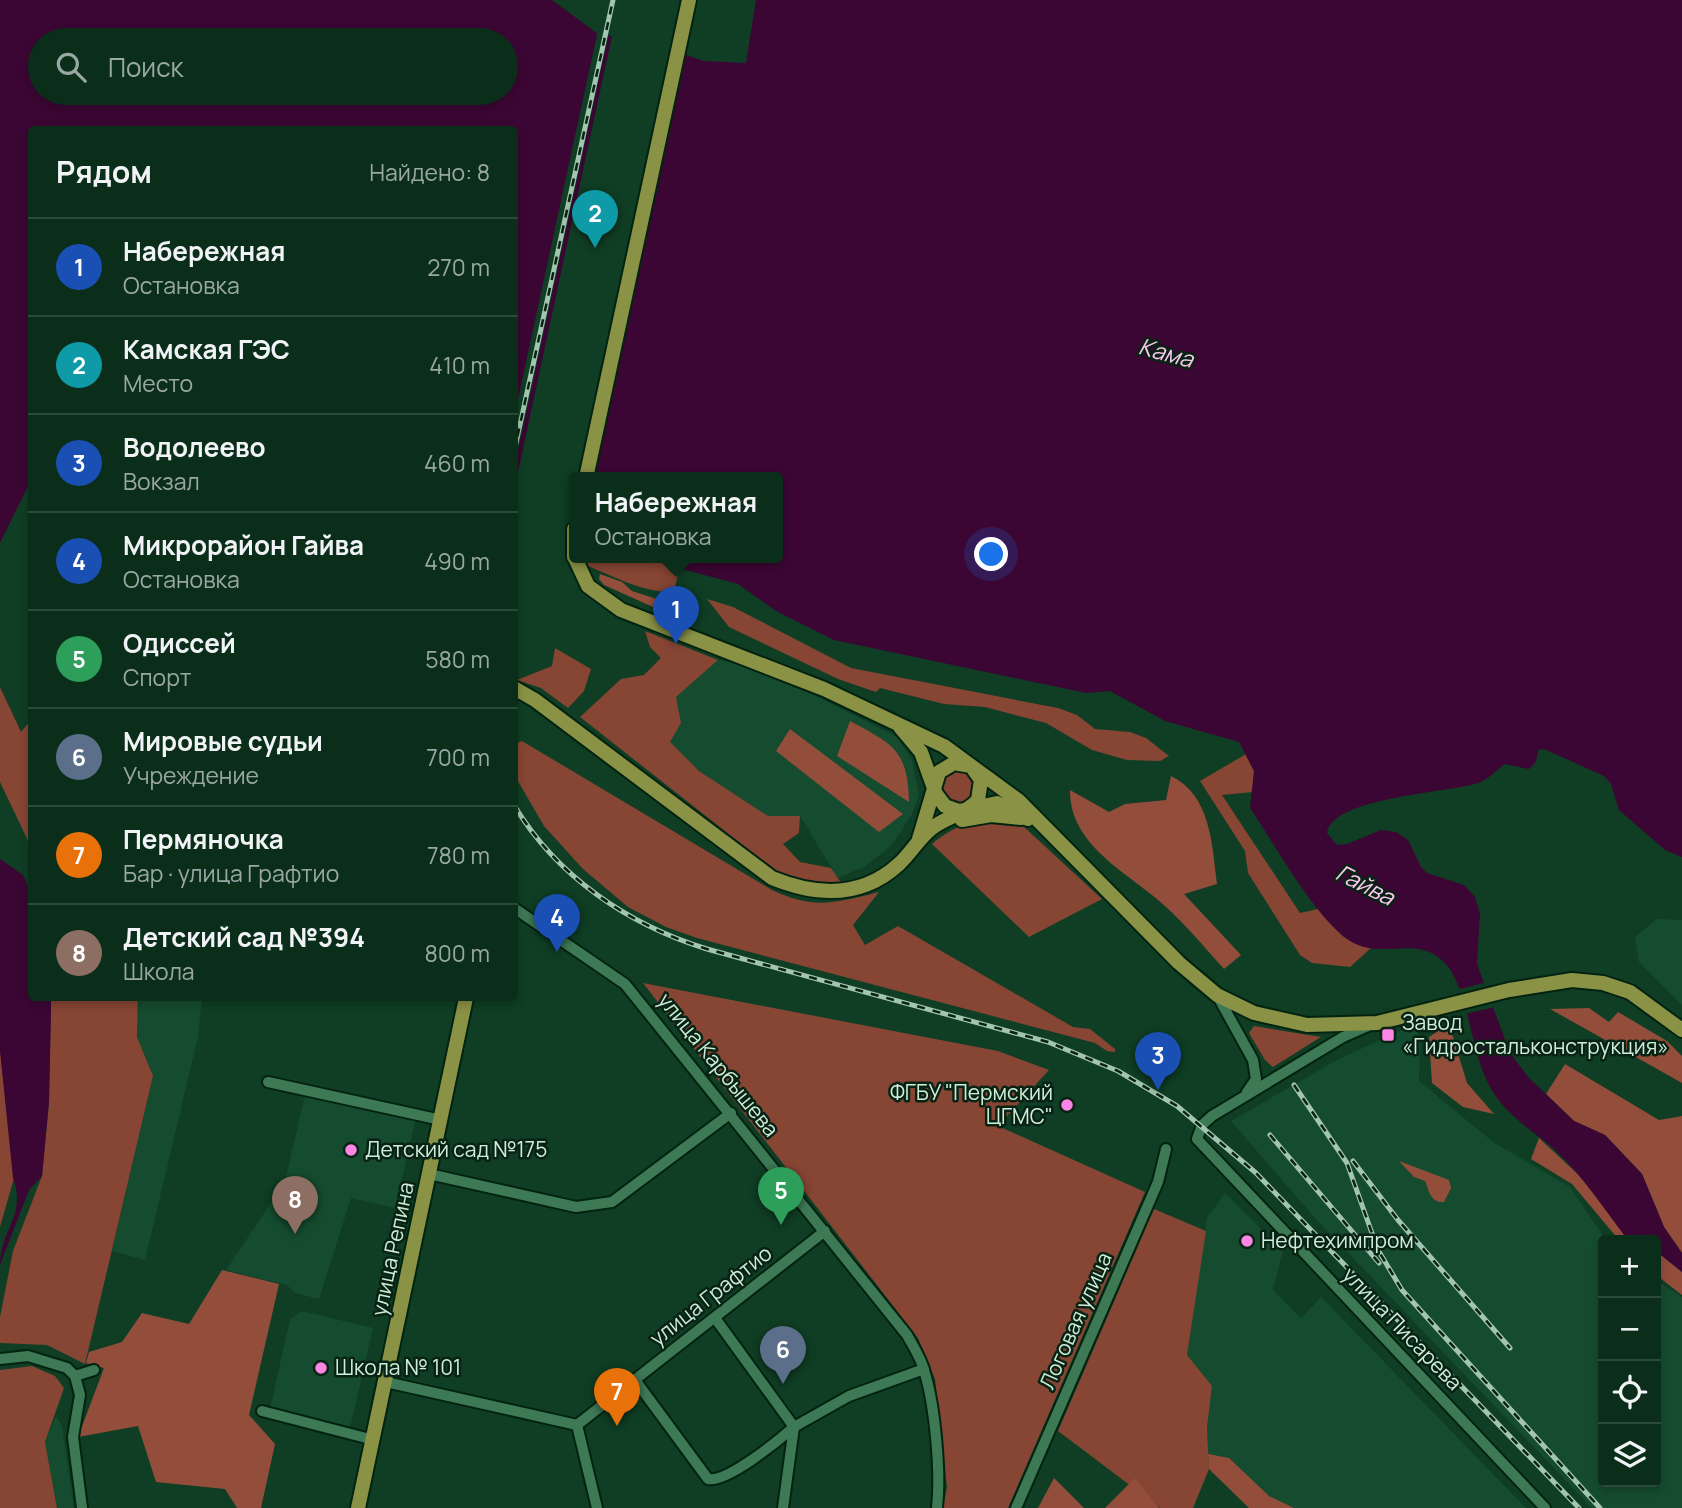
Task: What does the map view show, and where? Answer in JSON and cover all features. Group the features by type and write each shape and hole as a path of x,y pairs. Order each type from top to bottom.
{"main road":[{"path":"587,472 677,45 689,0"},
{"path":"577,563 581,577 598,596 631,615 799,679 893,719 944,746 1013,795 1179,963 1217,995 1254,1013 1293,1023 1377,1023 1509,990 1573,980 1603,983 1630,992 1682,1030"},
{"path":"518,690 535,700 772,878 801,890 846,890 873,882 897,866 919,839 941,821 978,800 982,788 980,776 971,766 950,764 940,772 919,839"},
{"path":"893,719 915,743 935,785 938,799 944,806 958,811 986,804 1003,804 1047,832"},
{"path":"919,839 946,825 981,815 1028,820 1047,832"},
{"name":"улица Репина","path":"358,1508 465,1001"}],"street":[{"name":"улица Карбышева","path":"518,911 625,984 907,1335 924,1369 940,1486 937,1508"},
{"path":"1217,995 1253,1059 1256,1079 1247,1094"},
{"path":"1247,1094 1343,1037 1377,1023"},
{"path":"268,1082 440,1120"},
{"name":"улица Писарева","path":"1247,1094 1204,1123 1196,1137 1202,1147 1545,1508"},
{"path":"429,1174 576,1207 591,1208 612,1202 730,1113"},
{"name":"Логовая улица","path":"1016,1508 1158,1182 1166,1149"},
{"name":"улица Графтио","path":"577,1425 825,1231"},
{"path":"715,1318 794,1427 783,1508"},
{"path":"0,1359 28,1356 60,1365 75,1376 80,1395 73,1437 82,1508"},
{"path":"635,1380 708,1479 721,1478 779,1441 794,1427 849,1396 924,1369"},
{"path":"75,1376 93,1370"},
{"path":"386,1382 577,1425 597,1508"},
{"path":"262,1411 374,1440"}],"shaded area":[{"path":"581,563 681,563 675,587 671,592 625,582"},
{"path":"600,574 622,582 632,591 663,601 662,611 604,585 599,579"},
{"path":"707,599 733,607 851,668 1058,708 1077,715 1095,729 1130,732 1146,738 1169,756 1160,761 1127,760 1092,750 1046,723 985,707 944,704 880,688 876,692 838,679 729,627"},
{"path":"645,631 718,660 676,697 681,723 670,742 699,771 768,816 800,816 799,833 783,844 800,862 831,868 842,884 808,884 782,876 580,717 621,679 644,675 661,658 650,647"},
{"path":"555,648 591,669 584,691 568,708 541,688 518,680 552,666"},
{"path":"718,660 733,663 808,692 897,737 912,760 919,795 912,814 892,845 864,867 838,878 800,816 768,816 699,771 669,742 681,723 676,697"},
{"path":"0,687 21,732 28,724 28,841 0,782"},
{"path":"850,721 895,750 905,770 909,802 837,756"},
{"path":"790,729 903,814 879,832 776,751"},
{"path":"522,741 772,890 800,900 825,903 879,892 853,925 865,945 898,926 1073,1027 1090,1029 1115,1049 1115,1052 1107,1051 1095,1043 697,938 666,927 628,907 583,869 544,826 518,781 518,743"},
{"path":"1246,754 1254,771 1253,792 1222,795 1300,913 1318,909 1344,937 1371,948 1350,967 1312,963 1300,955 1248,873 1245,851 1200,781"},
{"path":"959,770 971,774 975,786 971,798 959,802 947,798 943,786 947,774"},
{"path":"1171,776 1184,784 1194,795 1207,822 1217,884 1184,894 1241,955 1224,969 1173,913 1090,843 1072,810 1070,790 1109,812 1125,804 1166,800"},
{"path":"998,819 1022,825 1102,899 1029,937 932,844 963,825"},
{"path":"1657,919 1682,920 1682,1005 1639,962 1635,937"},
{"path":"643,983 998,1051 1049,1070 998,1126 1145,1192 1008,1508 943,1508 947,1487 935,1379 918,1338"},
{"path":"51,1001 138,1001 137,1037 153,1076 85,1364 47,1345 0,1343 0,1317 13,1251 42,1176 49,1102"},
{"path":"139,1001 202,1001 198,1037 145,1260 112,1251 153,1076 137,1037"},
{"path":"1589,1008 1609,1022 1618,1012 1667,1041 1682,1056 1682,1083 1550,1009"},
{"path":"1449,1024 1467,1083 1494,1114 1463,1107 1432,1083 1429,1037"},
{"path":"1413,1025 1420,1037 1419,1081 1493,1142 1570,1187 1603,1235 1598,1235 1598,1487 1661,1487 1661,1283 1682,1297 1682,1508 1592,1508 1315,1218 1231,1121 1337,1060"},
{"path":"1254,1026 1321,1037 1273,1067 1265,1060 1249,1033"},
{"path":"0,1050 14,1178 0,1227"},
{"path":"1565,1064 1659,1120 1682,1116 1682,1253 1664,1227 1642,1174 1605,1135 1574,1121 1546,1094"},
{"path":"305,1095 416,1117 395,1208 351,1198 319,1299 295,1293 287,1285 226,1270 285,1182"},
{"path":"1539,1138 1583,1179 1624,1235 1615,1235 1572,1184 1531,1159"},
{"path":"1399,1161 1449,1180 1451,1188 1444,1202 1433,1198 1425,1181 1414,1177"},
{"path":"1225,1193 1283,1250 1273,1290 1301,1318 1321,1297 1526,1508 1249,1508 1209,1469 1207,1428 1212,1386 1187,1356 1207,1218"},
{"path":"1154,1209 1206,1231 1187,1355 1212,1386 1207,1428 1209,1469 1193,1508 1160,1508 1058,1431"},
{"path":"1661,1255 1682,1272 1682,1295 1661,1279"},
{"path":"222,1270 279,1284 249,1415 275,1444 261,1508 237,1508 225,1489 156,1482 138,1426 78,1437 104,1368 86,1363 89,1352 122,1342 142,1313 189,1324"},
{"name":"Школа № 101","path":"302,1311 373,1328 350,1428 270,1409 290,1319"},
{"path":"32,1366 55,1376 64,1388 45,1442 57,1508 0,1508 0,1370"},
{"path":"56,1416 62,1426 74,1508 57,1508 45,1442"},
{"path":"1208,1454 1229,1458 1269,1496 1294,1508 1249,1508 1209,1469"},
{"path":"1054,1478 1084,1508 1038,1508"},
{"path":"1135,1478 1159,1508 1105,1508"}],"water":[{"path":"0,0 552,0 598,34 612,36 518,472 518,126 28,126 28,486 0,543"},
{"path":"756,0 1682,0 1682,857 1665,850 1619,810 1611,784 1604,776 1544,749 1538,750 1536,762 1529,769 1505,764 1478,783 1369,804 1348,811 1334,821 1327,833 1337,845 1347,844 1381,830 1396,832 1408,840 1421,867 1427,873 1464,885 1475,897 1480,914 1477,964 1510,1053 1528,1077 1574,1121 1605,1135 1642,1174 1664,1227 1682,1253 1682,1272 1661,1255 1661,1235 1624,1235 1565,1159 1501,1103 1486,1080 1460,989 1444,962 1424,950 1380,949 1358,945 1329,923 1299,884 1250,808 1254,771 1239,742 1165,721 1110,691 1086,693 834,640 776,611 738,584 682,569 684,563 783,563 783,472 592,472 683,54 704,61 746,63"},
{"path":"0,859 23,875 28,886 28,1001 51,1001 51,1009 49,1102 42,1176 29,1190 0,1265 1,1253 17,1202 0,1050"}],"pier":[{"path":"598,30 609,32 518,450 518,399"},
{"path":"1488,982 1495,1007 1461,1015 1456,990"}],"railway":[{"path":"518,434 613,0"},
{"path":"518,811 531,831 573,876 623,912 678,939 1048,1042 1118,1071 1177,1106 1256,1173 1579,1508"},
{"path":"1294,1085 1347,1163 1378,1250 1402,1290 1600,1508"},
{"path":"1270,1135 1379,1263"},
{"path":"1353,1161 1398,1220 1510,1348"}],"place":[{"name":"Камская ГЭС","path":"595,248"},
{"name":"Набережная","path":"676,644"},
{"name":"Микрорайон Гайва","path":"557,952"},
{"name":"Завод «Гидростальконструкция»","path":"1388,1035"},
{"name":"Водолеево","path":"1158,1090"},
{"name":"ФГБУ \"Пермский ЦГМС\"","path":"1067,1105"},
{"name":"Детский сад №175","path":"351,1150"},
{"name":"Одиссей","path":"781,1225"},
{"name":"Детский сад №394","path":"295,1234"},
{"name":"Нефтехимпром","path":"1247,1241"},
{"name":"Школа № 101","path":"321,1368"},
{"name":"Мировые судьи","path":"783,1384"},
{"name":"Пермяночка","path":"617,1426"}],"water label":[{"name":"Кама","path":"1166,353"},
{"name":"Гайва","path":"1365,885"}]}
